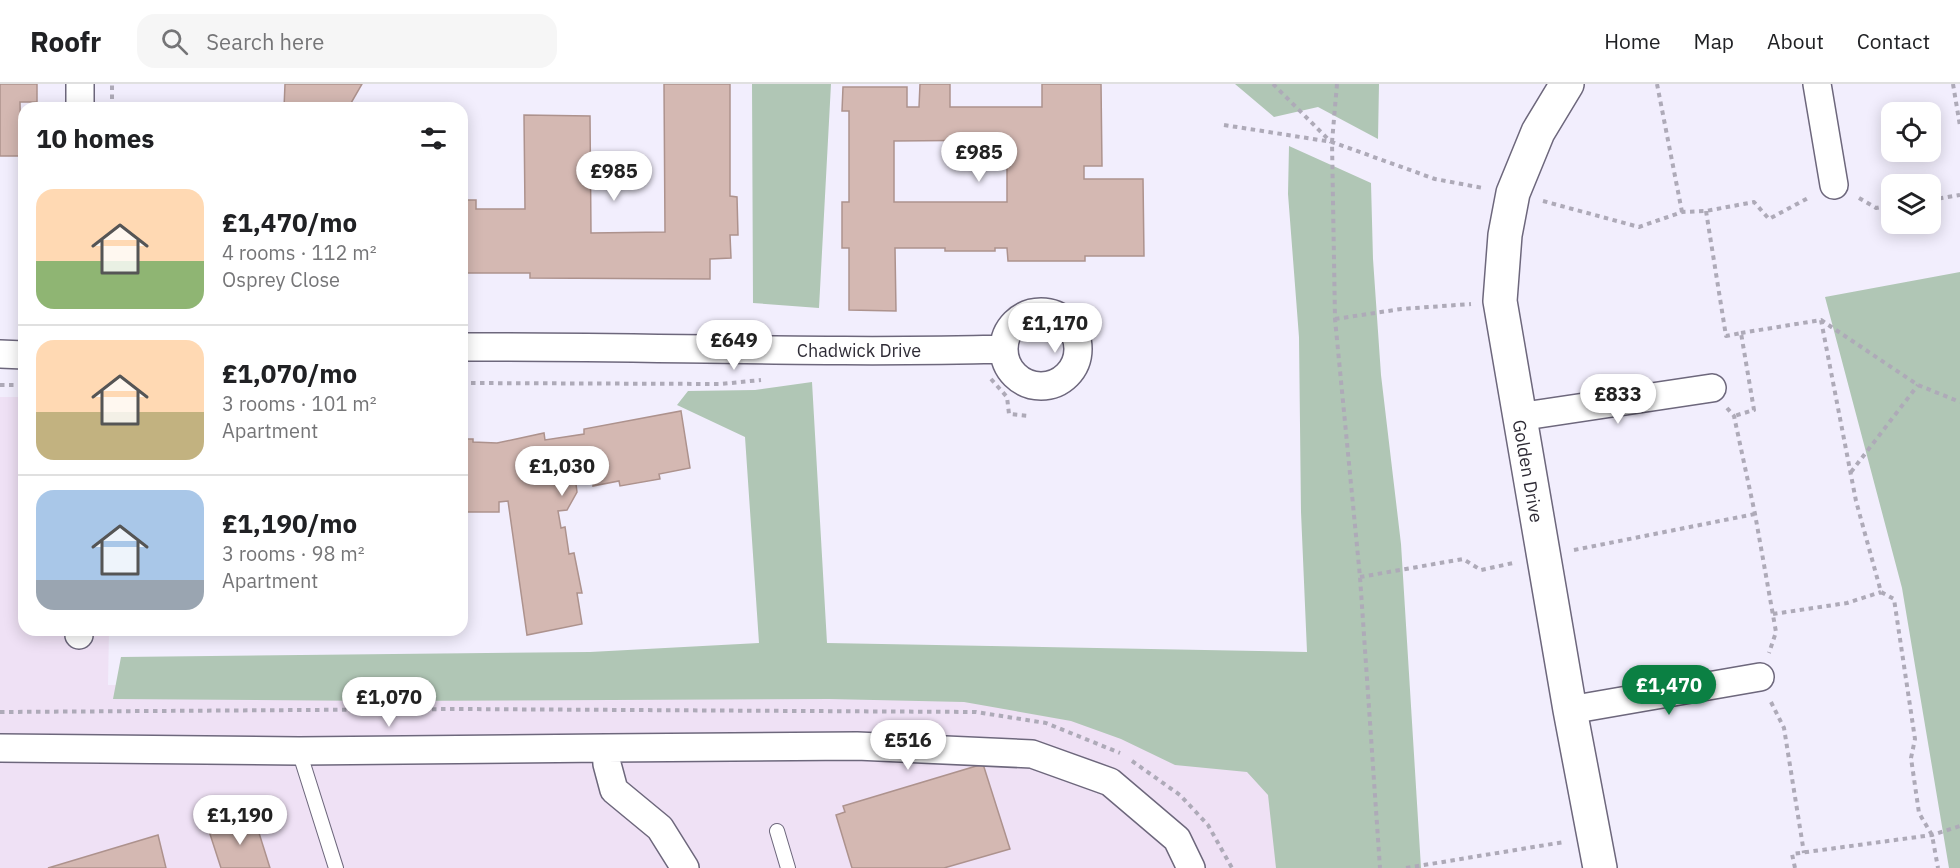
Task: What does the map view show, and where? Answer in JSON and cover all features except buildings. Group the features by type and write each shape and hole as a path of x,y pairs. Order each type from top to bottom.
{"street":[{"path":"80,84 80,102"},
{"name":"Golden Drive","path":"1567,84 1538,132 1513,193 1505,235 1500,301 1518,417 1597,853"},
{"path":"1817,84 1834,185"},
{"name":"Chadwick Drive","path":"468,347 612,346 839,351 1005,349"},
{"path":"0,354 18,355"},
{"path":"1518,417 1712,388"},
{"path":"1570,710 1760,677"},
{"path":"0,748 299,751 857,746 1032,754 1110,782 1177,839 1191,868"},
{"path":"606,748 607,764 614,790 660,828 685,868"}],"lane":[{"path":"299,751 336,868"},
{"path":"777,831 788,868"}],"path":[{"path":"112,84 112,102"},
{"path":"1273,84 1332,142"},
{"path":"1337,84 1332,142 1335,319 1360,577 1380,868"},
{"path":"1657,84 1682,212"},
{"path":"1953,84 1960,126"},
{"path":"1224,125 1332,142 1435,179 1513,193 1639,227 1682,212 1706,211 1754,202 1769,219 1834,185 1876,208 1881,207"},
{"path":"1941,198 1960,195"},
{"path":"1706,211 1726,336 1821,320 1918,385 1960,402"},
{"path":"1335,319 1401,309 1500,301"},
{"path":"1821,320 1856,501 1881,592"},
{"path":"1734,416 1754,410 1742,333"},
{"path":"983,375 992,380 1007,397 1010,414 1030,416"},
{"path":"468,383 721,384 772,379"},
{"path":"1851,473 1918,385"},
{"path":"1712,388 1734,416 1755,514 1776,632 1760,677 1784,728 1804,853"},
{"path":"1773,614 1847,603 1881,592 1894,599 1915,739 1911,758 1919,813 1932,835 1938,868"},
{"path":"1795,868 1792,854 1932,835 1960,826"},
{"path":"1406,868 1597,853"}],"shaded area":[{"path":"0,397 18,397 18,636 109,636 108,685 1096,693 1238,719 1310,868 0,868"}],"green space":[{"path":"752,84 831,84 819,308 753,303"},
{"path":"1235,84 1379,84 1378,139 1318,107 1274,117"},
{"path":"1289,146 1371,183 1373,259 1381,375 1401,544 1421,868 1276,868 1268,795 1247,772 1175,765 1121,739 1071,721 964,702 829,699 383,701 113,699 121,657 590,652 759,643 745,437 677,405 688,391 755,390 812,382 827,643 1307,652 1301,512 1299,337 1288,194"},
{"path":"1960,272 1960,868 1949,868 1902,588 1825,297"}]}
